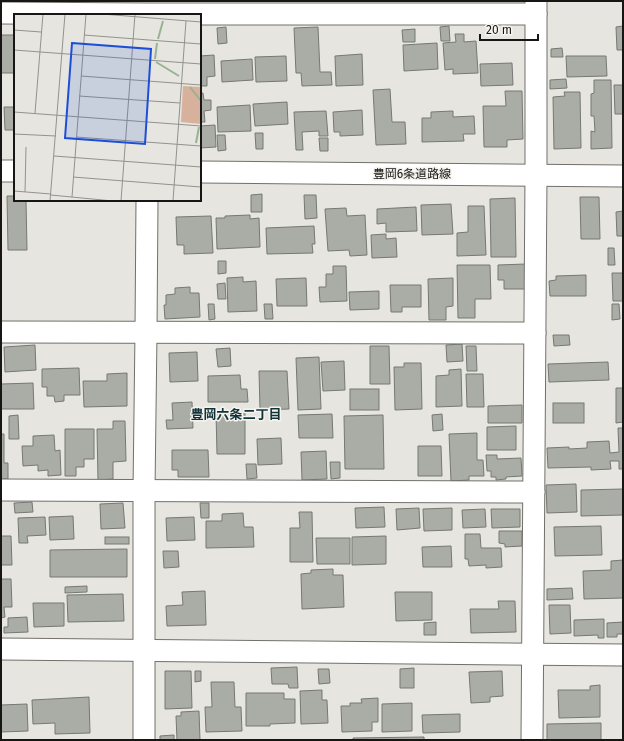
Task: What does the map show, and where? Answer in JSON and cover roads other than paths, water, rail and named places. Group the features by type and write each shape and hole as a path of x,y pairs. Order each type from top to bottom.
{"street":[{"path":"1,12 536,8 532,740"},
{"path":"1,171 14,171"},
{"name":"豊岡6条道路線","path":"201,172 623,176"},
{"path":"144,740 144,492 147,201"},
{"path":"1,332 535,333"},
{"path":"1,490 144,492 534,492"},
{"path":"1,649 623,655"}],"district":[{"name":"豊岡六条二丁目","path":"236,414"}]}
